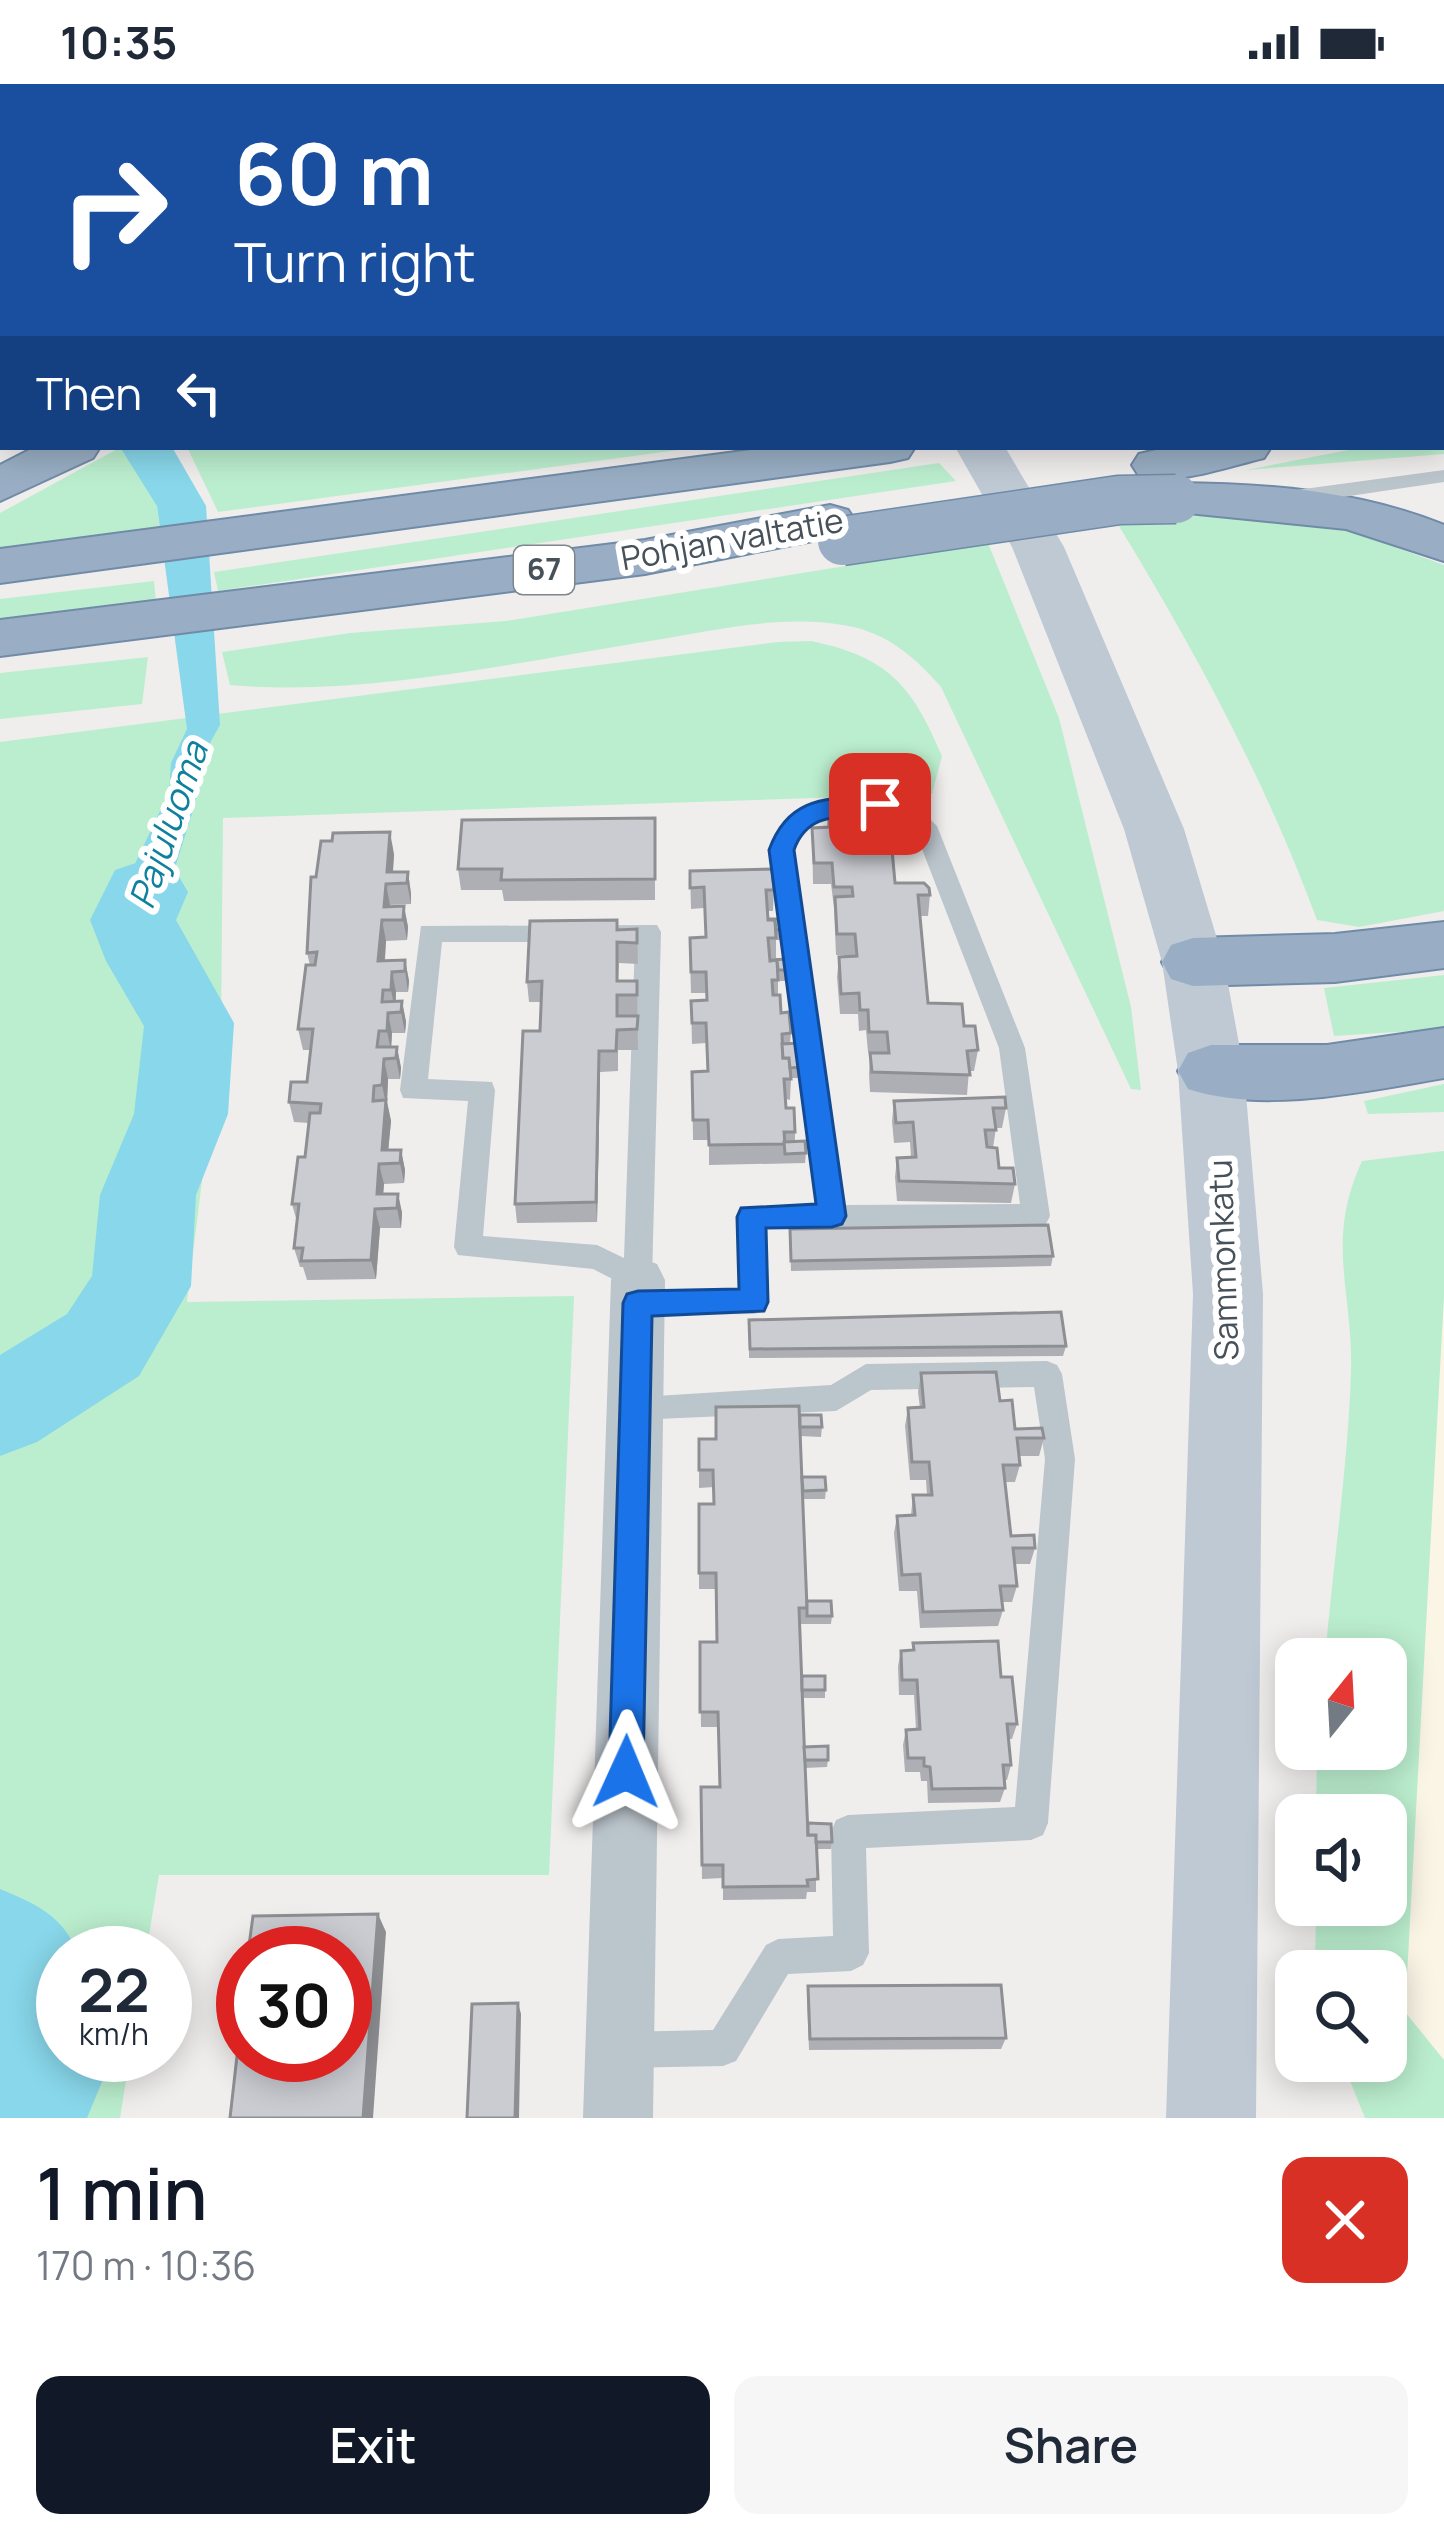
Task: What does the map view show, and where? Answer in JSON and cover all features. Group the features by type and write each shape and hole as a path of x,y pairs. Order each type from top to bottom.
{"highway":[{"path":"0,485 69,450"},
{"name":"Pohjan valtatie","path":"0,566 870,450"},
{"path":"1167,482 1239,450"},
{"name":"Pohjan valtatie","path":"0,638 836,531 1119,500 1167,482"},
{"path":"1167,482 1376,519 1444,544"},
{"path":"1193,962 1335,958 1444,945"},
{"path":"1211,1071 1327,1071 1444,1053"}],"main road":[{"name":"Sammonkatu","path":"982,450 1038,547 1154,830 1193,962 1211,1071 1228,1294 1211,2118"}],"street":[{"path":"618,2118 638,1292"}],"lane":[{"path":"1279,499 1444,476"},
{"path":"638,1292 647,932 430,933 413,1090 482,1090 468,1247 597,1257 638,1292 754,1302 751,1217 1036,1216 1012,1048 950,880 925,826 904,808 880,804 820,808 789,829 782,850 832,1216"},
{"path":"619,2050 723,2048 778,1957 851,1953 848,1832 1030,1823 1060,1459 1046,1374 866,1377 836,1398 635,1407"}],"shaded area":[{"path":"1444,1295 1444,2060 1407,2015"}],"green space":[{"path":"116,450 133,450 157,506 160,531 0,551 0,513"},
{"path":"188,450 678,450 218,512"},
{"path":"1349,450 1444,450 1444,454 1246,470"},
{"path":"939,463 956,481 218,591 214,572"},
{"path":"1249,515 1351,531 1444,565 1444,911 1359,927 1317,920 1275,816 1226,714 1114,518"},
{"path":"988,543 1059,718 1131,1007 1141,1090 1131,1089 941,687 886,639 843,625 771,623 440,675 333,686 230,685 222,652 350,633 506,621"},
{"path":"154,581 156,603 0,622 0,599"},
{"path":"811,641 838,648 894,678 920,710 942,756 932,794 223,818 221,1027 187,1302 574,1296 549,1875 159,1875 150,1926 36,1926 36,2082 126,2082 120,2118 0,2118 0,742"},
{"path":"148,657 142,704 0,719 0,673"},
{"path":"1444,975 1444,1029 1334,1036 1324,988"},
{"path":"1444,1084 1444,1112 1368,1114 1364,1101"},
{"path":"1444,1151 1444,1295 1407,1975 1407,1950 1315,1950 1316,1926 1407,1926 1407,1794 1316,1794 1317,1770 1407,1770 1407,1638 1327,1638 1351,1371 1343,1241 1351,1190 1362,1161"},
{"path":"1407,2014 1444,2060 1444,2118 1365,2118 1350,2082 1407,2082"}],"water":[{"path":"122,450 174,450 206,506 220,725 201,759 196,801 163,906 173,947 194,985 164,1023 117,954 115,906 169,792 171,763 187,729 157,506"}],"building":[{"path":"854,797 897,797 899,827 890,827 895,883 924,883 929,888 930,895 918,895 928,1003 962,1004 964,1026 975,1026 978,1050 967,1051 970,1075 872,1072 870,1053 889,1053 887,1032 869,1032 868,1010 860,1010 859,993 841,994 839,957 857,956 855,934 837,934 835,897 853,896 852,887 834,887 832,863 814,863 812,828 830,827 828,804 855,803"},
{"path":"655,818 655,879 501,880 502,869 458,869 462,820"},
{"path":"390,832 387,872 408,872 407,883 386,884 384,907 404,906 403,920 382,920 378,961 405,960 405,971 392,972 391,990 383,990 382,1002 402,1001 401,1012 388,1013 387,1031 379,1031 377,1047 397,1047 396,1058 384,1059 382,1085 374,1086 373,1101 386,1100 382,1150 401,1150 400,1163 379,1164 377,1194 398,1194 397,1208 375,1209 371,1260 301,1261 303,1248 294,1248 299,1204 292,1204 298,1157 305,1157 310,1113 320,1113 321,1104 289,1102 291,1082 307,1082 313,1029 298,1029 306,965 315,965 317,952 307,953 311,877 316,877 321,841 332,841 333,833"},
{"path":"772,869 774,890 766,890 768,920 775,920 776,938 768,938 770,961 777,960 773,995 780,995 781,1013 789,1012 791,1033 782,1034 783,1058 789,1058 791,1079 784,1079 786,1108 794,1108 795,1132 784,1132 785,1144 709,1145 708,1120 693,1120 692,1072 708,1071 706,1023 692,1023 691,1001 707,1000 706,972 691,972 690,938 706,937 704,887 690,888 690,871"},
{"path":"768,919 786,919 786,929 776,930 775,920"},
{"path":"617,920 617,930 637,929 637,943 617,942 617,981 637,981 637,995 617,995 617,1016 638,1016 637,1029 617,1030 616,1051 599,1051 596,1202 515,1204 523,1031 540,1031 542,981 527,982 530,921"},
{"path":"788,959 788,970 778,970 777,960 769,960"},
{"path":"800,1043 802,1067 790,1068 782,1044"},
{"path":"1005,1097 1006,1108 993,1108 996,1130 985,1130 987,1147 997,1148 999,1168 1013,1168 1015,1184 899,1181 897,1158 916,1157 913,1122 896,1123 894,1101"},
{"path":"805,1141 806,1153 785,1154 784,1142"},
{"path":"1048,1225 1053,1256 791,1261 790,1229"},
{"path":"1061,1312 1066,1346 750,1349 749,1320"},
{"path":"996,1372 1000,1401 1012,1400 1015,1429 1042,1428 1044,1438 1017,1438 1020,1465 1003,1465 1011,1536 1034,1535 1035,1548 1013,1548 1017,1586 1000,1586 1003,1610 923,1612 920,1574 902,1575 897,1516 915,1515 913,1495 932,1495 929,1462 912,1462 908,1408 924,1407 921,1373"},
{"path":"799,1406 807,1608 799,1608 804,1739 808,1835 816,1835 818,1879 807,1880 808,1886 723,1887 723,1865 702,1865 701,1787 720,1787 718,1712 700,1712 700,1642 717,1642 716,1573 699,1573 699,1504 714,1504 713,1470 699,1470 699,1439 716,1439 716,1407"},
{"path":"800,1415 821,1415 822,1427 800,1427"},
{"path":"802,1477 825,1477 826,1490 803,1491"},
{"path":"807,1601 831,1601 832,1616 807,1616"},
{"path":"998,1641 1001,1677 1012,1677 1017,1724 1007,1724 1011,1765 1003,1765 1005,1788 932,1789 924,1758 908,1758 906,1730 920,1729 917,1680 902,1680 901,1651 914,1650 913,1643"},
{"path":"802,1676 825,1676 825,1690 802,1690"},
{"path":"828,1746 828,1760 805,1760 804,1747"},
{"path":"808,1823 831,1824 832,1842 816,1842 816,1835 808,1835"},
{"path":"378,1914 372,1996 372,1926 252,1926 253,1916"},
{"path":"1001,1985 1006,2038 810,2039 808,1986"},
{"path":"518,2003 515,2118 467,2118 472,2004"},
{"path":"234,2082 366,2082 363,2118 230,2118"}],"waterway":[{"name":"Pajuluoma","path":"0,1410 103,1345 141,1286 148,1195 181,1114 189,1023 150,961 133,920 145,892"},
{"name":"Pajuluoma","path":"0,1950 25,1973 43,2072 23,2118"}],"route":[{"path":"626,1772 638,1303 754,1302 751,1217 832,1216 782,850 789,829 820,808 880,804"}]}
